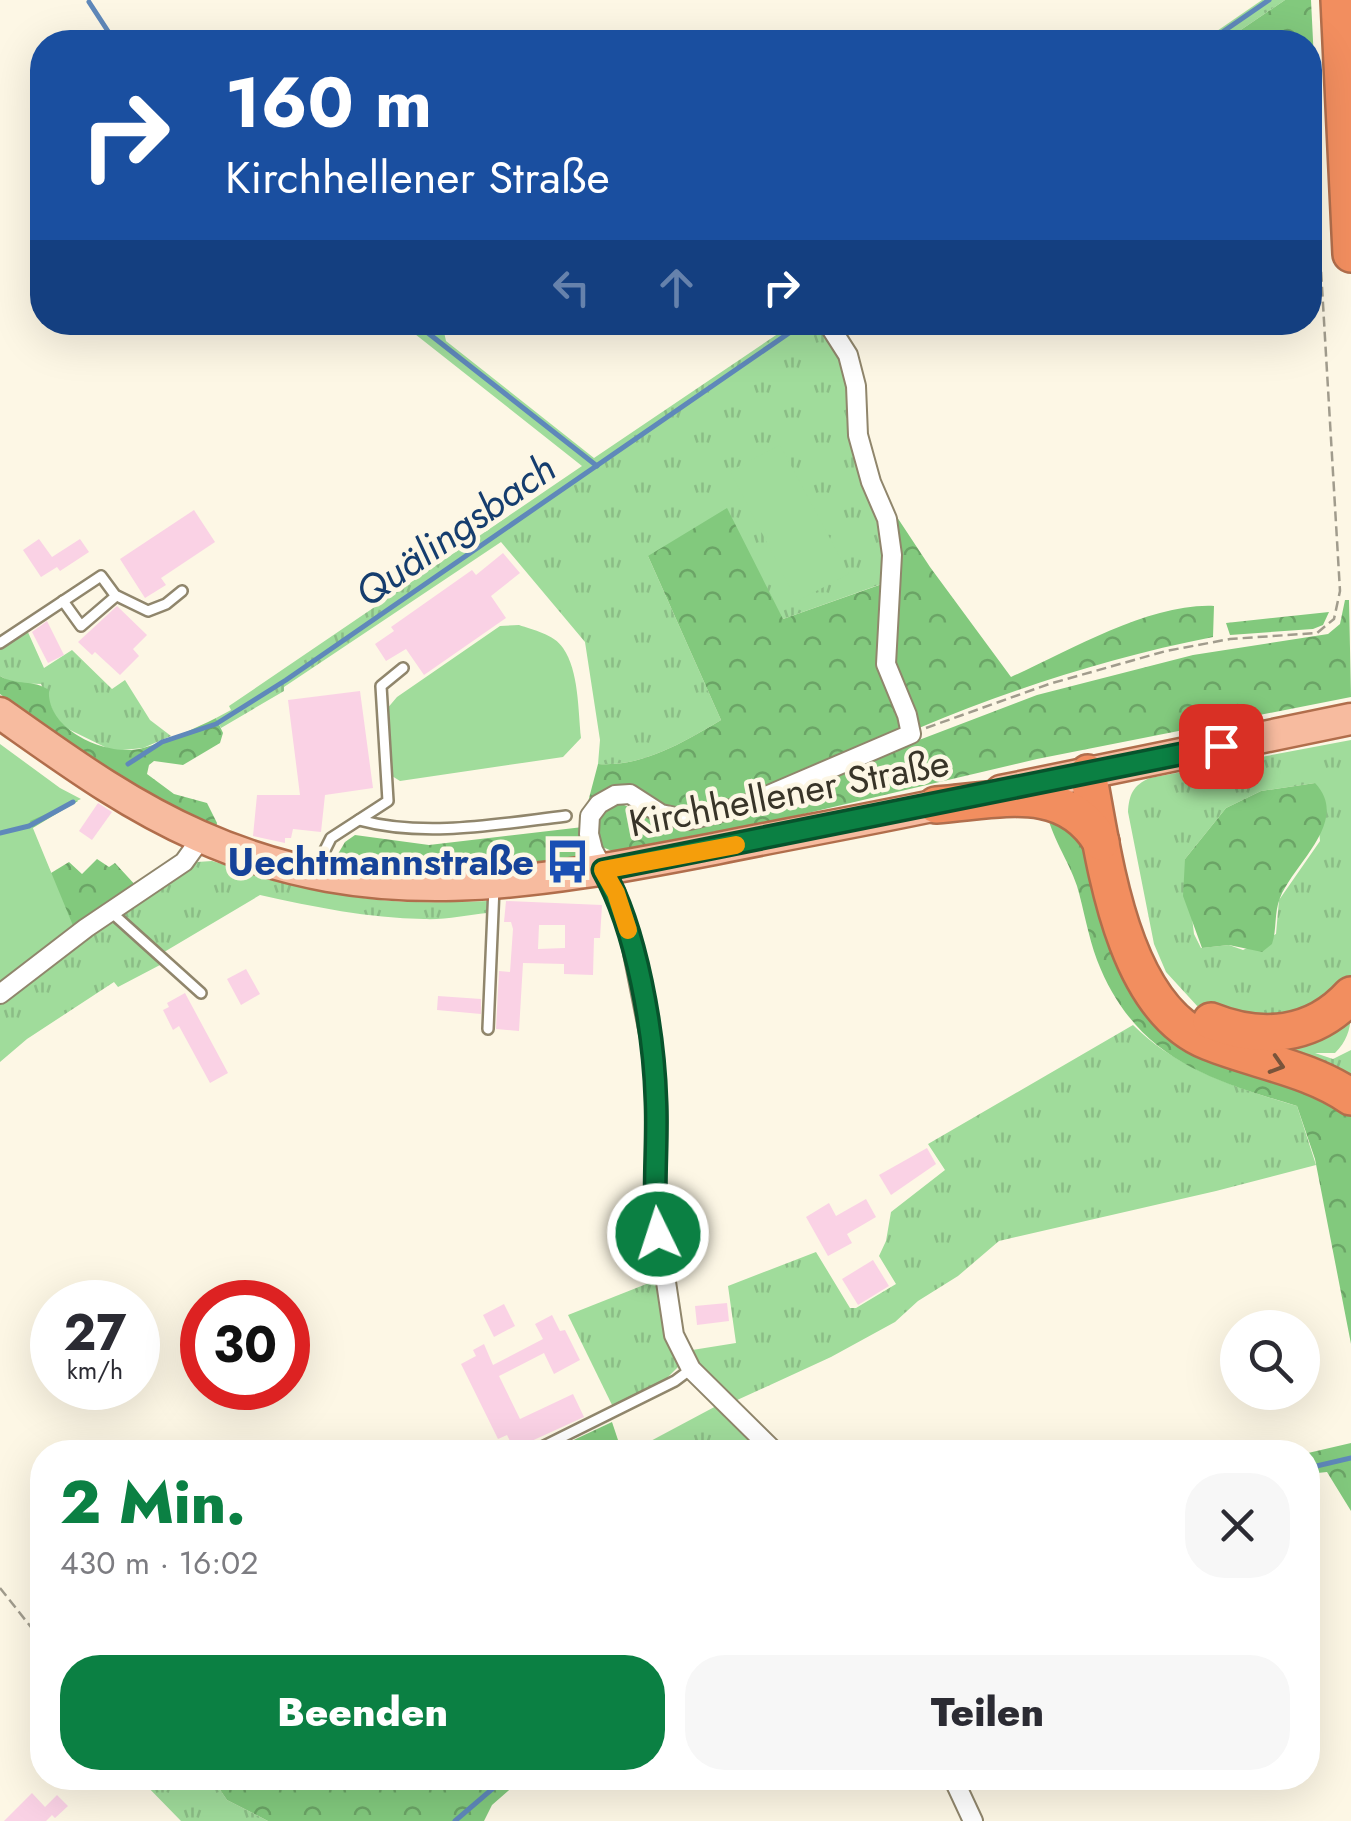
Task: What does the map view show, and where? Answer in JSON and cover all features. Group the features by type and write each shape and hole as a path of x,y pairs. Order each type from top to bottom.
{"highway":[{"path":"1339,0 1351,254"},
{"path":"1100,770 1102,842 1129,947 1148,987 1172,1018 1204,1040 1311,1076 1351,1097"},
{"path":"1100,770 1146,940 1161,974 1181,1002 1213,1023 1272,1035 1312,1023 1351,995"},
{"path":"936,805 1040,799 1076,811 1102,842"}],"main road":[{"name":"Kirchhellener Straße","path":"0,713 100,784 202,838 314,873 399,886 494,884 603,870 1341,722"}],"street":[{"path":"763,1440 692,1368 674,1336 655,1209 656,1101 652,1049 630,938 616,893 593,850 590,816 599,804 614,795 630,794 661,814 689,820 743,806 910,734 907,715 886,664 892,555 887,518 870,482 858,436 856,386 848,355 835,335"},
{"path":"0,994 184,862 202,838"},
{"path":"959,1790 973,1821"}],"lane":[{"path":"0,643 101,576 116,596 148,611 166,604 182,591"},
{"path":"63,601 81,626 116,596"},
{"path":"314,873 331,838 388,801 380,686 403,668"},
{"path":"359,820 384,826 468,827 566,816"},
{"path":"488,1029 494,884"},
{"path":"111,912 201,993"},
{"path":"556,1440 675,1381 692,1368"}],"path":[{"path":"910,734 1049,684 1166,651 1230,639 1316,633 1334,619 1340,592 1322,287"},
{"path":"0,1588 30,1626"}],"green space":[{"path":"1262,0 1285,0 1241,30 1218,30"},
{"path":"1285,0 1311,0 1312,30 1241,30"},
{"path":"416,335 445,335 446,341 594,458 776,335 828,335 844,361 877,512 887,582 783,619 648,556 721,720 647,757 598,764 600,740 585,642 501,542 284,687 284,691 221,728 216,718 231,710 229,706 582,466"},
{"path":"780,445 849,574 797,601 730,471"},
{"path":"727,508 783,619 899,578 893,511 1011,677 1110,631 1163,612 1214,606 1213,637 1064,675 919,728 917,721 748,799 682,814 654,801 588,802 598,764 647,757 721,720 648,556"},
{"path":"1345,600 1349,600 1351,697 1037,759 778,820 612,851 600,846 597,839 598,819 620,803 667,826 691,827 1037,695 1193,655 1328,634 1340,624"},
{"path":"1329,612 1323,625 1313,629 1230,635 1226,623"},
{"path":"519,625 554,639 568,657 577,691 581,738 563,757 400,781 392,776 386,710 397,697 500,626"},
{"path":"27,630 44,668 72,650 112,689 125,680 150,720 171,736 143,748 113,751 66,728 55,716 41,684 13,683 0,676 0,648"},
{"path":"0,676 49,690 51,705 68,729 114,749 143,748 216,718 223,733 220,743 183,765 154,761 147,774 174,794 207,803 216,829 132,783 26,713 0,694"},
{"path":"1351,740 1351,987 1333,1005 1236,1025 1199,1008 1166,972 1154,944 1128,812 1133,791 1150,778","holes":["1315,783 1320,841 1279,900 1276,934 1243,950 1229,945 1201,948 1194,934 1185,859 1226,808 1261,791"]},
{"path":"0,744 81,799 30,821 74,928 0,983"},
{"path":"1315,783 1327,812 1323,827 1280,898 1272,944 1262,952 1229,945 1202,948 1183,896 1185,859 1226,808 1261,791"},
{"path":"73,796 78,801 31,829 51,873 69,862 82,874 97,859 109,867 115,863 138,888 0,988 0,829"},
{"path":"1046,809 1083,832 1128,977 1351,1109 1351,1344 1315,1159 1297,1106 1203,1073 1177,1059 1131,1020 1112,993 1097,960 1077,886"},
{"path":"583,827 584,852 578,857 452,872 335,859 345,842 355,835 429,845"},
{"path":"212,861 351,896 386,901 488,901 487,913 440,919 403,918 260,895 154,958 160,965 118,987 114,982 27,1039 0,1062 0,1001 179,870"},
{"path":"1351,1010 1348,1033 1335,1053 1315,1053 1333,1059 1351,1050 1351,1087 1243,1042"},
{"path":"1133,1025 1189,1065 1231,1085 1297,1106 1316,1165 999,1241 895,1322 831,1357 735,1401 693,1363 686,1351 736,1343 728,1286 816,1252 850,1308 896,1284 879,1256 891,1212 945,1170 928,1144"},
{"path":"659,1279 678,1367 665,1380 613,1407 568,1315"},
{"path":"720,1404 758,1440 652,1440"},
{"path":"612,1422 618,1440 574,1440"},
{"path":"1351,1443 1351,1511 1327,1472 1320,1473 1320,1450"},
{"path":"151,1790 220,1790 227,1800 268,1821 181,1821"},
{"path":"220,1790 509,1790 492,1805 484,1821 268,1821 227,1800"}],"building":[{"path":"194,510 215,542 161,578 166,585 145,598 120,559"},
{"path":"39,539 52,557 80,539 89,552 60,571 57,567 41,577 23,550"},
{"path":"503,553 520,573 491,596 506,618 424,675 406,649 386,661 375,644 394,631 391,627 472,570 476,575"},
{"path":"117,606 147,635 133,649 139,656 120,675 78,642"},
{"path":"47,621 64,655 48,663 32,632"},
{"path":"360,691 373,788 325,795 321,832 293,829 285,843 253,836 257,795 300,795 288,700"},
{"path":"98,803 112,812 92,840 79,831"},
{"path":"506,901 602,905 600,938 594,938 593,975 564,974 564,964 523,963 519,1031 496,1029 499,971 510,972 513,929 511,922 504,922","holes":["539,925 565,925 565,948 538,949"]},
{"path":"246,969 260,994 241,1005 227,979"},
{"path":"185,993 228,1073 210,1083 179,1026 173,1030 163,1010 169,1007 167,1003"},
{"path":"438,996 481,999 481,1014 437,1010"},
{"path":"927,1148 936,1164 891,1195 879,1175"},
{"path":"866,1199 876,1217 847,1234 852,1243 828,1256 806,1217 829,1203 836,1216"},
{"path":"873,1260 889,1286 858,1305 842,1279"},
{"path":"727,1303 729,1321 697,1325 695,1306"},
{"path":"504,1304 515,1326 494,1337 483,1315"},
{"path":"552,1315 560,1331 565,1330 580,1360 554,1374 544,1353 499,1376 520,1419 573,1394 584,1417 534,1440 510,1440 507,1435 498,1439 461,1364 476,1356 473,1350 484,1344 493,1365 543,1339 535,1324"},
{"path":"32,1793 45,1807 57,1795 68,1806 46,1821 4,1821"}],"waterway":[{"name":"Quälingsbach","path":"1225,30 1269,0"},
{"path":"89,2 107,30"},
{"path":"431,335 597,466"},
{"name":"Quälingsbach","path":"128,764 162,742 216,724 286,680 786,335"},
{"name":"Quälingsbach","path":"0,833 29,826 73,802"},
{"path":"1320,1465 1351,1458"},
{"path":"455,1821 491,1790"}],"slow traffic":[{"path":"628,930 616,893 603,870 736,845"}],"place":[{"name":"Uechtmannstraße","path":"567,862"}],"route":[{"path":"658,1234 652,1049 630,938 616,893 603,870 1221,746"}]}
